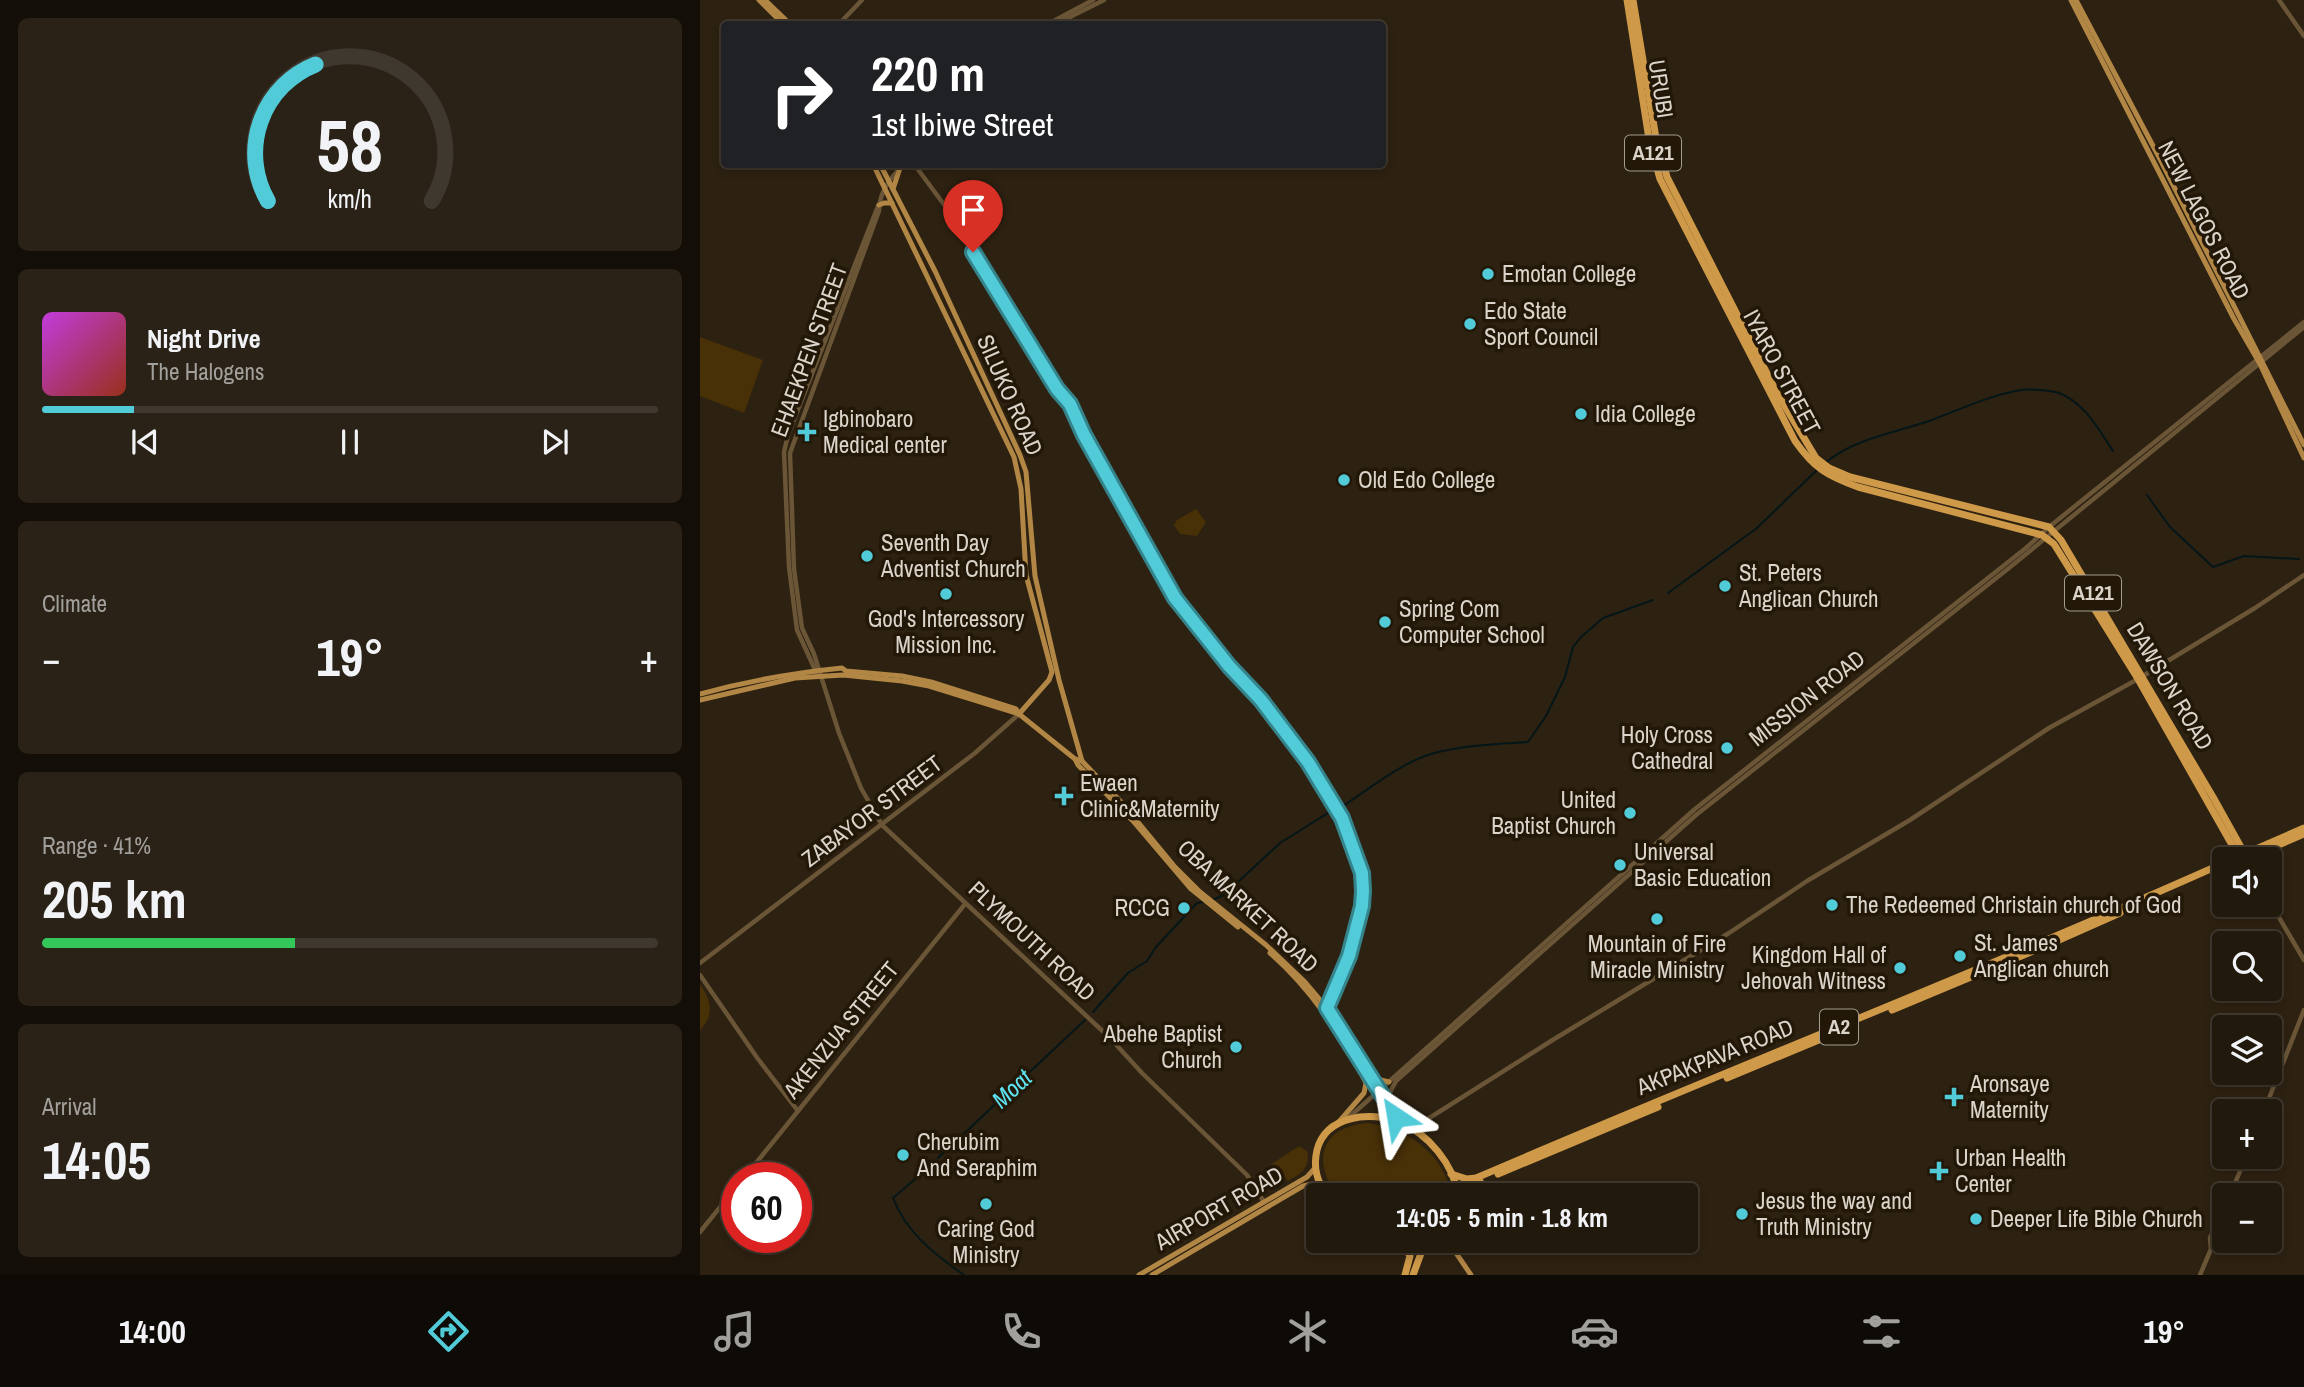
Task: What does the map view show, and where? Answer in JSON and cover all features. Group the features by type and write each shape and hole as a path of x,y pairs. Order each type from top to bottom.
{"highway":[{"name":"URUBI","path":"1627,0 1649,139 1660,179 1722,292"},
{"name":"URUBI","path":"1633,0 1656,138 1667,177 1722,292"},
{"name":"IYARO STREET","path":"1722,292 1795,441 1836,480 1894,497 2048,533"},
{"name":"DAWSON ROAD","path":"2048,533 2140,677 2236,847"},
{"path":"2265,847 2304,828"},
{"path":"2270,847 2304,834"},
{"name":"AKPAKPAVA ROAD","path":"1451,1174 1467,1180 1476,1178 2212,871"},
{"name":"AKPAKPAVA ROAD","path":"1475,1183 1968,980 2212,871"},
{"name":"A2","path":"1315,1168 1314,1160 1319,1143 1336,1125 1346,1120 1372,1117 1397,1119 1433,1146 1447,1163 1455,1183"},
{"path":"1315,1168 1320,1183"},
{"path":"1405,1275 1408,1253"},
{"path":"1413,1275 1421,1253"}],"main road":[{"path":"759,0 780,21"},
{"path":"765,0 787,21"},
{"name":"NEW LAGOS ROAD","path":"2071,0 2234,319 2260,361 2304,458"},
{"name":"NEW LAGOS ROAD","path":"2076,0 2304,445"},
{"name":"SILUKO ROAD","path":"875,168 1014,457 1021,489 1026,575 1052,672"},
{"name":"SILUKO ROAD","path":"882,168 935,271 1026,472 1035,576 1058,666 1059,680 1078,741 1079,760"},
{"path":"884,172 891,173 899,168"},
{"path":"892,188 901,168"},
{"path":"879,205 884,202 892,203"},
{"path":"928,275 935,271"},
{"name":"ZABAYOR STREET","path":"1019,714 1049,680 1052,672"},
{"path":"700,700 776,681 819,674"},
{"path":"700,694 753,680 819,674 902,681 961,695 1019,714"},
{"name":"OBA MARKET ROAD","path":"1019,714 1079,760 1078,765 1133,821 1189,888 1281,963 1326,1010 1397,1119"},
{"path":"1064,750 1073,747 1078,741"},
{"name":"OBA MARKET ROAD","path":"1326,1010 1366,1083 1364,1093 1336,1125"},
{"path":"1368,1072 1377,1079 1389,1082"},
{"name":"AIRPORT ROAD","path":"1139,1275 1307,1177 1315,1168"},
{"name":"AIRPORT ROAD","path":"1152,1275 1306,1185"},
{"path":"1458,1253 1471,1275"}],"street":[{"path":"841,21 862,0"},
{"path":"1054,21 1093,0"},
{"path":"1062,21 1104,0"},
{"path":"2279,0 2304,36"},
{"name":"EHAEKPEN STREET","path":"819,674 797,630 789,567 784,452 788,435 875,210 889,180 900,168"},
{"path":"917,168 951,214 1057,389 1070,404 1084,435 1175,598 1239,678 1261,700 1317,776 1347,832 1362,873 1362,906 1349,956 1326,1010"},
{"name":"MISSION ROAD","path":"2260,361 2304,322"},
{"name":"MISSION ROAD","path":"1397,1119 1388,1096 1396,1081 1630,871 1696,815 2304,327"},
{"name":"MISSION ROAD","path":"1346,1120 1695,809 2048,533"},
{"path":"1412,1129 1729,933 1807,881 1910,820 2049,728 2255,608 2304,575"},
{"name":"PLYMOUTH ROAD","path":"819,674 860,788 882,824 1110,1038 1142,1073 1247,1175 1264,1202"},
{"name":"ZABAYOR STREET","path":"700,963 975,754 1019,714"},
{"name":"AKENZUA STREET","path":"757,1162 965,904"},
{"path":"2279,917 2304,960"},
{"path":"700,975 798,1111"},
{"path":"2269,1099 2304,1010"},
{"path":"700,1232 721,1206"},
{"path":"2200,1275 2211,1249 2212,1234"}],"shaded area":[{"path":"700,337 763,360 744,413 700,396"},
{"path":"1196,509 1206,522 1197,536 1180,534 1174,525 1177,520"},
{"path":"700,984 710,1007 708,1019 700,1030"},
{"path":"1366,1123 1381,1125 1408,1136 1432,1155 1448,1183 1330,1183 1324,1169 1325,1147 1330,1138 1351,1126"},
{"path":"1299,1146 1307,1151 1308,1161 1301,1173 1288,1181 1276,1166 1270,1165"}],"waterway":[{"path":"1825,463 1861,442 1929,421 1986,399 2025,390 2059,393 2076,403 2113,451"},
{"path":"1668,593 1757,528 1818,469"},
{"path":"2147,495 2170,527 2213,567 2244,556 2299,559"},
{"path":"1343,806 1397,770 1431,754 1467,747 1528,742 1546,716 1565,677 1573,647 1581,637 1603,618 1653,600"},
{"path":"1212,900 1224,895 1280,843 1328,813"},
{"name":"Moat","path":"1093,1012 1128,973 1147,961 1156,947 1197,903 1202,902"},
{"name":"Moat","path":"938,1158 1085,1020"},
{"name":"Moat","path":"934,1163 893,1198 913,1232 964,1275"}],"place":[{"name":"Emotan College","path":"1488,274"},
{"name":"Edo State Sport Council","path":"1470,324"},
{"name":"Idia College","path":"1581,414"},
{"name":"Igbinobaro Medical center","path":"807,432"},
{"name":"Old Edo College","path":"1344,480"},
{"name":"Seventh Day Adventist Church","path":"867,556"},
{"name":"St. Peters Anglican Church","path":"1725,586"},
{"name":"God's Intercessory Mission Inc.","path":"946,594"},
{"name":"Spring Com Computer School","path":"1385,622"},
{"name":"Holy Cross Cathedral","path":"1727,748"},
{"name":"Ewaen Clinic&Maternity","path":"1064,796"},
{"name":"United Baptist Church","path":"1630,813"},
{"name":"Universal Basic Education","path":"1620,865"},
{"name":"The Redeemed Christain church of God","path":"1832,905"},
{"name":"RCCG","path":"1184,908"},
{"name":"Mountain of Fire Miracle Ministry","path":"1657,919"},
{"name":"St. James Anglican church","path":"1960,956"},
{"name":"Kingdom Hall of Jehovah Witness","path":"1900,968"},
{"name":"Abehe Baptist Church","path":"1236,1047"},
{"name":"Aronsaye Maternity","path":"1954,1097"},
{"name":"Cherubim And Seraphim","path":"903,1155"},
{"name":"Urban Health Center","path":"1939,1171"},
{"name":"Caring God Ministry","path":"986,1204"},
{"name":"Jesus the way and Truth Ministry","path":"1742,1214"},
{"name":"Deeper Life Bible Church","path":"1976,1219"}],"route":[{"path":"973,252 1057,389 1070,404 1084,435 1175,598 1239,678 1261,700 1308,762 1342,818 1362,873 1362,906 1349,956 1327,1008 1396,1117"}]}
